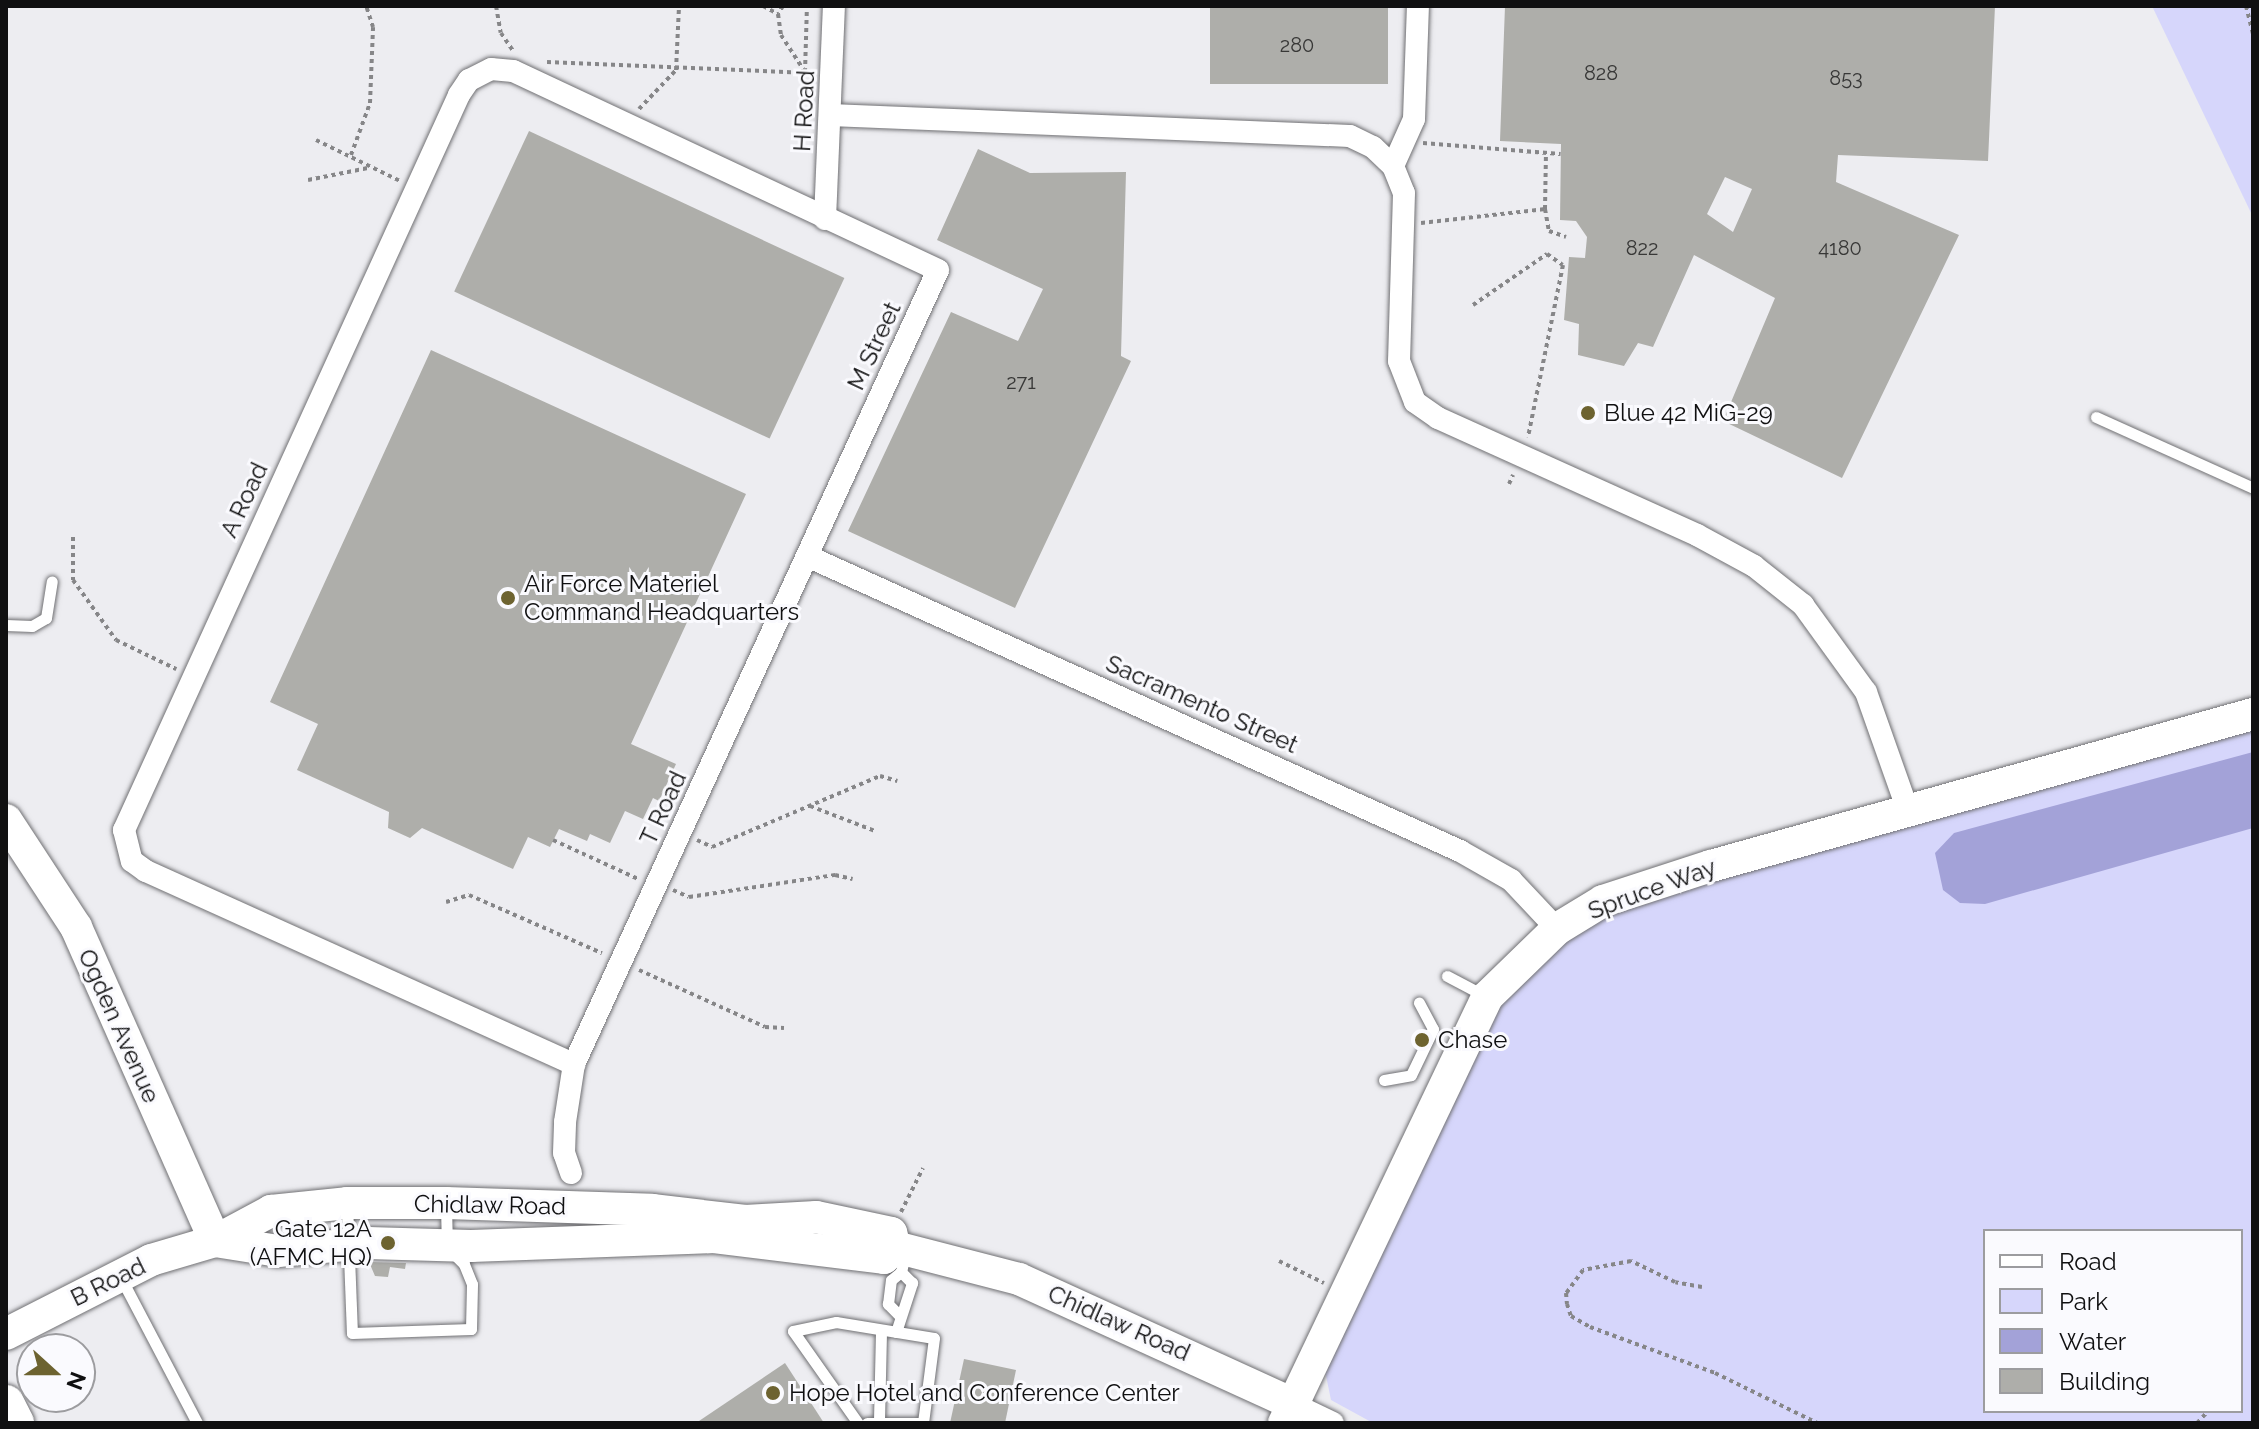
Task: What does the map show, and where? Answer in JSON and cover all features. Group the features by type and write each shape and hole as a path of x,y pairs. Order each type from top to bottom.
{"main road":[{"path":"6,1403 16,1423"}],"street":[{"name":"H Road","path":"825,219 834,6"},
{"path":"1393,166 1414,119 1418,6"},
{"name":"A Road","path":"573,1074 132,861 124,830 128,815 459,95 481,71 513,71 623,126 825,219"},
{"path":"830,115 1350,136 1373,147 1393,166 1404,193 1399,361 1404,383 1415,402 1438,418 1697,535 1754,566 1803,605 1866,692 1907,808"},
{"name":"M Street","path":"807,556 938,270 825,219"},
{"name":"T Road","path":"570,1243 571,1173 575,1153 573,1074 807,556"},
{"name":"Sacramento Street","path":"807,556 1460,851 1511,880 1557,929"},
{"name":"Spruce Way","path":"1288,1413 1487,997 1557,929 1603,901 1907,808 2253,714"},
{"name":"Ogden Avenue","path":"6,820 76,927 215,1241"},
{"name":"Chidlaw Road","path":"215,1241 271,1211 347,1203 446,1203 570,1206 717,1220 816,1217 891,1233 901,1256"},
{"name":"Chidlaw Road","path":"348,1247 367,1253 419,1254 447,1247 714,1237 884,1258 901,1256 1019,1279 1073,1300 1288,1413 1333,1423"},
{"path":"215,1241 278,1251 348,1247"},
{"name":"B Road","path":"6,1334 120,1275 215,1241"}],"lane":[{"path":"2096,417 2253,488"},
{"path":"6,625 32,626 46,618 52,581"},
{"path":"1447,976 1487,997"},
{"path":"1384,1080 1411,1075 1433,1029 1419,1003"},
{"path":"347,1203 352,1333 463,1332 471,1329 474,1319 472,1284 464,1264 447,1247 446,1203"},
{"path":"899,1315 888,1304 891,1280 901,1256"},
{"path":"896,1332 899,1315 909,1306 912,1283 901,1256"},
{"path":"120,1275 197,1423"},
{"path":"858,1423 793,1331 836,1322 934,1338 921,1423 873,1421 881,1330"}],"path":[{"path":"351,155 370,103 373,27 366,6"},
{"path":"496,6 501,33 520,57"},
{"path":"623,126 676,70 679,6"},
{"path":"763,6 778,14"},
{"path":"783,6 778,14 781,35 805,72"},
{"path":"805,72 807,6"},
{"path":"2246,6 2253,35"},
{"path":"533,62 832,74"},
{"path":"316,140 416,189"},
{"path":"1404,141 1561,154"},
{"path":"1546,153 1545,209 1549,231 1566,237"},
{"path":"308,180 369,168"},
{"path":"1402,225 1545,209"},
{"path":"1473,305 1547,254 1563,265 1522,455 1509,484"},
{"path":"73,537 73,580 116,640 192,676"},
{"path":"680,833 712,847 880,776 897,781"},
{"path":"810,806 875,831"},
{"path":"553,840 689,897 835,875 853,879"},
{"path":"1279,1261 1345,1292"},
{"path":"1702,1287 1675,1282 1631,1261 1583,1270 1566,1293 1571,1316 1590,1327 1715,1373 1817,1423"}],"green space":[{"path":"2152,6 2253,6 2253,217"},
{"path":"2253,728 2253,1423 1373,1423 1331,1400 1325,1371 1487,1023 1512,989 1563,940 1635,901"}],"water":[{"path":"2253,752 2253,828 1985,904 1960,903 1943,890 1935,853 1954,833"}],"building":[{"path":"1210,6 1388,6 1388,84 1210,84"},
{"path":"1505,6 1995,6 1988,161 1838,155 1836,182 1959,235 1842,478 1723,421 1775,298 1694,255 1653,347 1638,343 1624,366 1578,355 1579,324 1564,320 1569,257 1585,258 1587,237 1576,221 1560,220 1561,144 1500,141","holes":["1725,177 1752,189 1733,232 1707,214"]},
{"path":"529,131 844,278 770,438 454,291"},
{"path":"978,149 1030,173 1126,172 1121,356 1131,361 1015,608 848,531 951,312 1018,341 1043,289 937,240"},
{"name":"Air Force Materiel Command Headquarters","path":"431,350 746,494 631,744 676,764 659,801 653,798 643,819 625,811 610,843 590,834 587,841 559,829 550,847 528,837 513,869 422,828 410,838 388,828 389,812 297,770 318,724 270,702"},
{"path":"369,1262 406,1263 405,1269 390,1267 388,1277 375,1276"},
{"name":"Hope Hotel and Conference Center","path":"964,1359 1016,1370 1005,1423 950,1423"},
{"name":"Hope Hotel and Conference Center","path":"785,1363 824,1423 696,1423"}],"place":[{"name":"Blue 42 MiG-29","path":"1588,413"},
{"name":"Air Force Materiel Command Headquarters","path":"508,598"},
{"name":"Chase","path":"1422,1040"},
{"name":"Gate 12A (AFMC HQ)","path":"388,1243"},
{"name":"Hope Hotel and Conference Center","path":"773,1393"}]}
